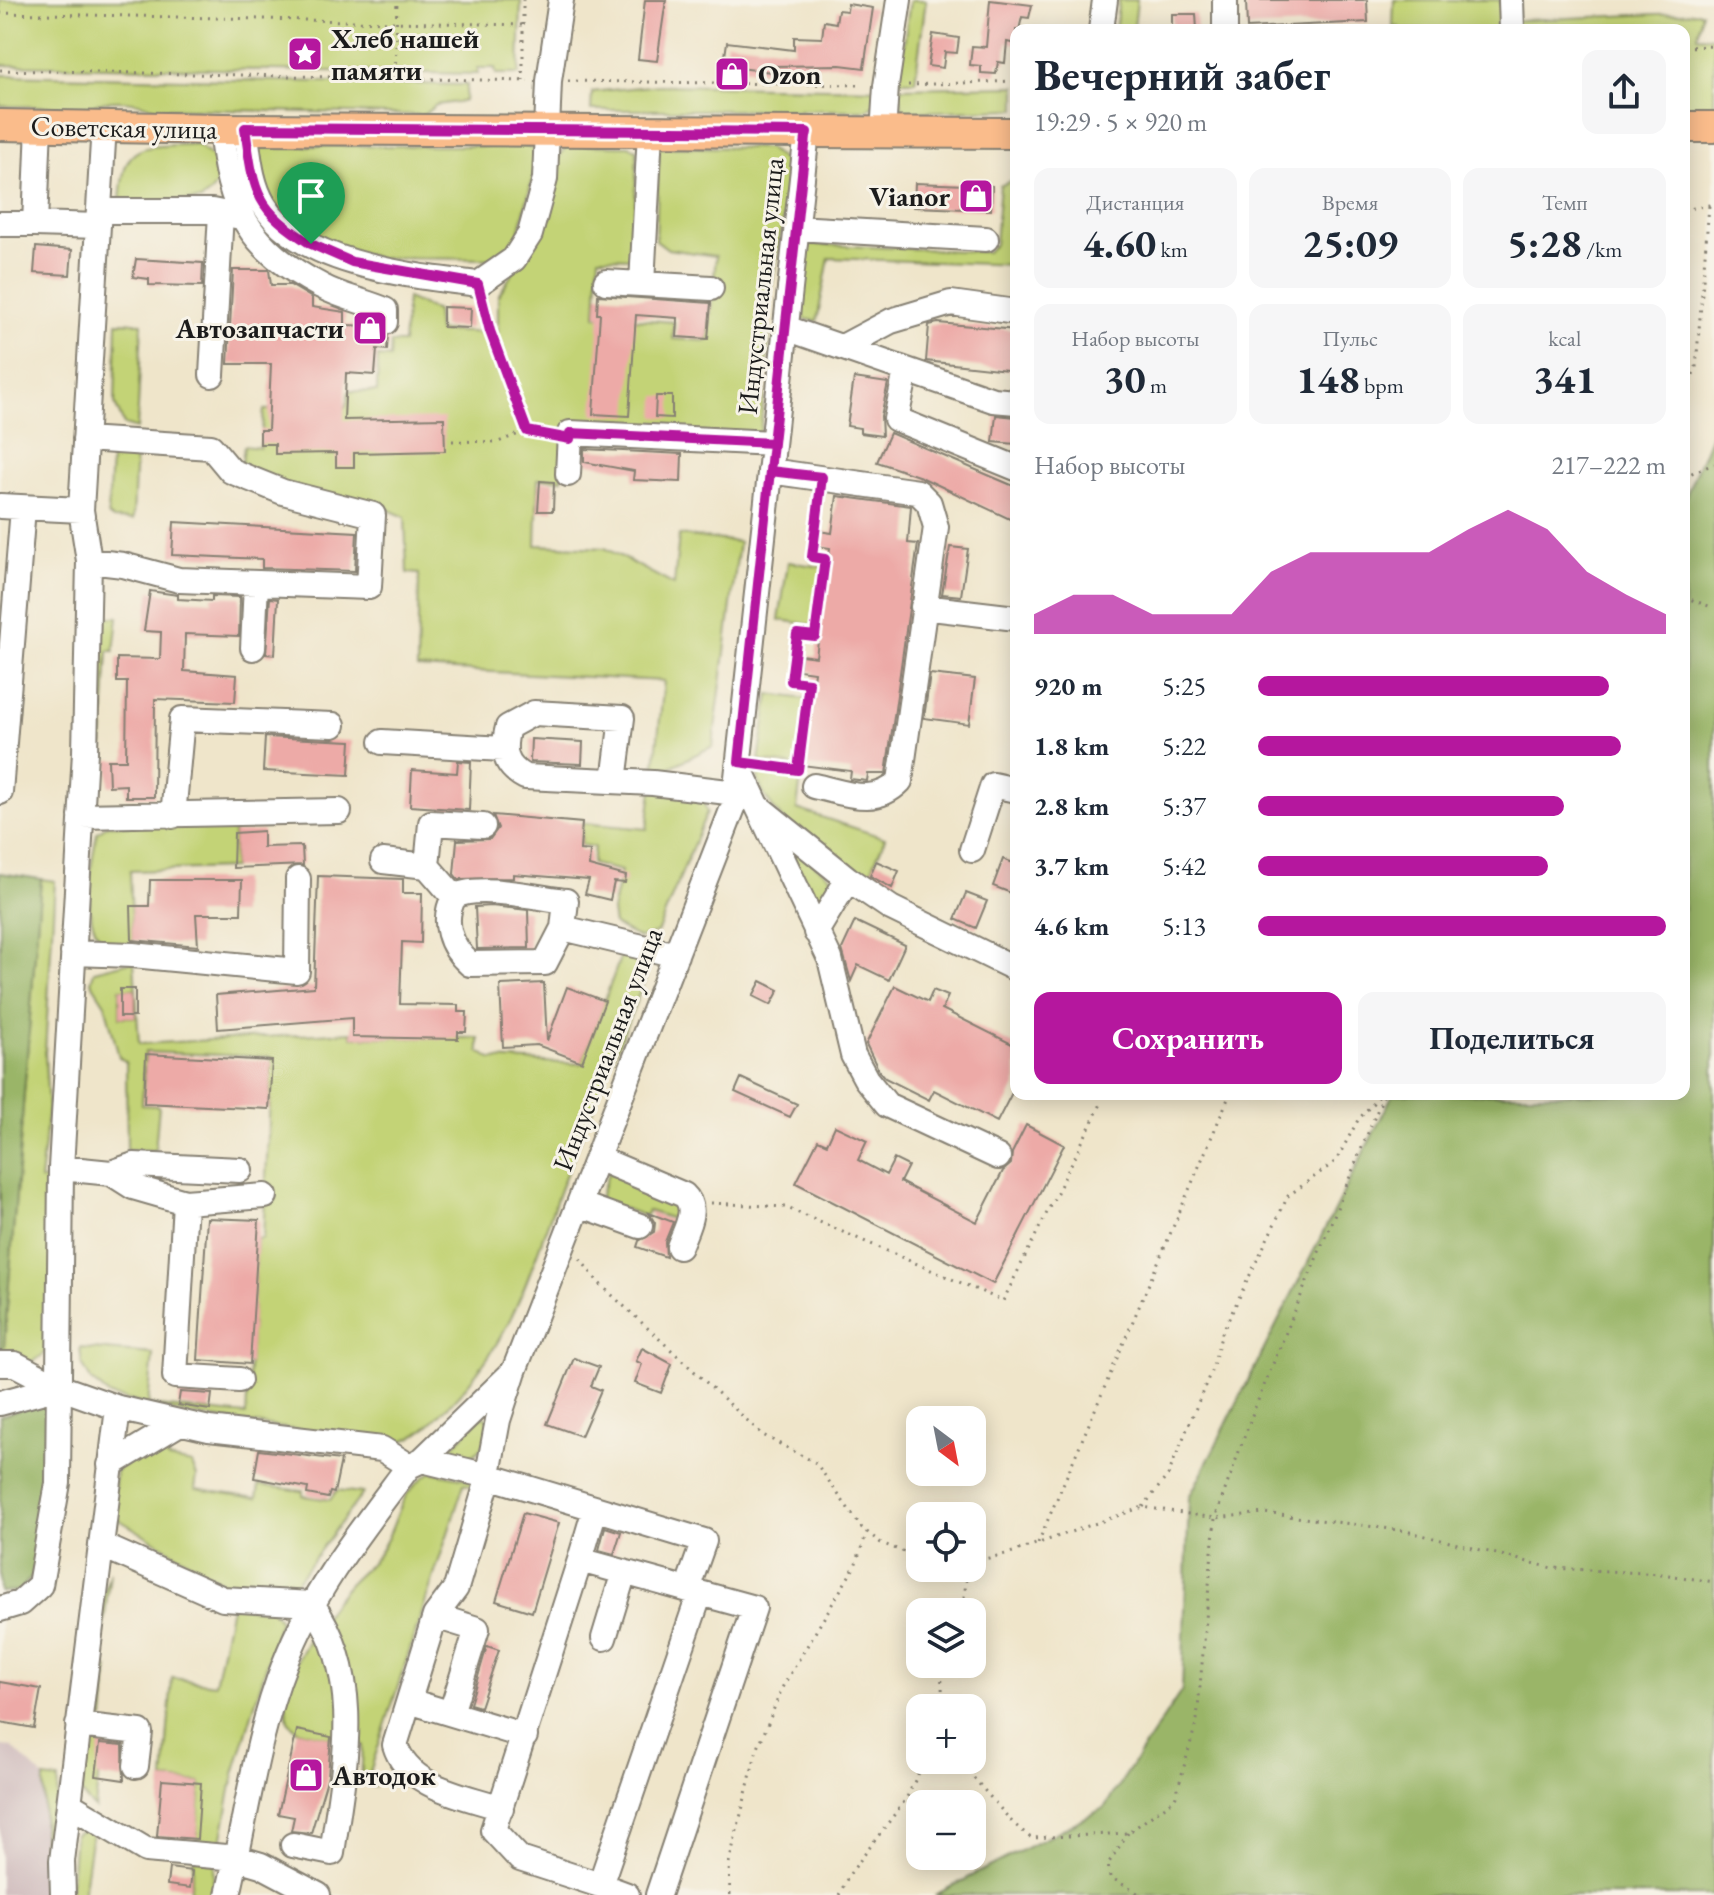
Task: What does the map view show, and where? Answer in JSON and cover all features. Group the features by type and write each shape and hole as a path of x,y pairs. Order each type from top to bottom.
{"main road":[{"name":"Советская улица","path":"0,125 1010,133"},
{"path":"1690,127 1714,127"}],"street":[{"path":"233,129 264,205 278,224 311,244 352,262 478,284 514,259 530,234 545,179 549,81 561,0"},
{"path":"883,134 886,86 899,0"},
{"path":"1102,24 1105,0"},
{"path":"1225,0 1225,24"},
{"path":"1511,0 1512,24"},
{"path":"35,224 39,125"},
{"path":"0,1609 30,1596 40,1585 45,1571 58,1483 61,1168 81,816 89,561 81,510 104,125"},
{"path":"212,375 231,215 226,174 233,129"},
{"path":"642,284 650,131"},
{"name":"Индустриальная улица","path":"228,1895 276,1687 312,1604 332,1568 415,1463 514,1371 676,955 746,799 739,764 807,132"},
{"path":"0,224 231,215 284,263 323,287 385,310 385,322"},
{"path":"796,228 986,239"},
{"path":"606,282 711,288"},
{"path":"844,346 891,321 951,303 1010,311"},
{"path":"786,328 993,400 1010,401"},
{"path":"906,371 896,419 1010,466"},
{"path":"568,474 570,433 773,443"},
{"path":"85,439 211,447 231,471 283,492 373,515 369,587 179,580 123,565 89,561"},
{"path":"770,471 918,492 929,503 936,527 900,781 888,793 872,798 814,786"},
{"path":"0,792 12,507 81,510"},
{"path":"253,648 256,583"},
{"path":"923,607 1010,617"},
{"path":"614,781 622,718 534,713 508,727 503,749 513,770 525,777 614,781 746,799 848,879 891,908 1010,966"},
{"path":"173,816 182,719 333,725"},
{"path":"382,742 503,749"},
{"path":"972,850 993,785 1010,789"},
{"path":"746,799 830,959 853,1055 880,1096 887,1105 998,1157"},
{"path":"81,816 339,811"},
{"path":"427,866 431,823 483,826"},
{"path":"383,861 427,866 454,897"},
{"path":"73,953 133,955 297,971 298,879"},
{"path":"816,932 848,879"},
{"path":"478,891 566,901 563,928 545,963 470,964 456,951 449,936 449,911 454,897 463,892 478,891"},
{"path":"563,928 676,955"},
{"path":"597,1158 684,1195 691,1201 693,1209 679,1247"},
{"path":"61,1168 111,1173 134,1165 240,1170"},
{"path":"111,1173 133,1187 185,1202 265,1196"},
{"path":"185,1202 175,1376 239,1380"},
{"path":"579,1204 640,1226"},
{"path":"0,1364 15,1364 59,1387 118,1408 180,1423 382,1449 415,1463 488,1476 704,1541 693,1591 600,1885"},
{"path":"501,1808 422,1780 403,1766 395,1745 435,1616 456,1588 488,1476 498,1420 514,1371"},
{"path":"0,1403 59,1387"},
{"path":"63,1895 62,1861 118,1408"},
{"path":"110,1465 180,1423"},
{"path":"595,1509 493,1830 520,1859 627,1895"},
{"path":"101,1545 223,1599 312,1604 329,1628 342,1666 348,1745 332,1853 293,1845"},
{"path":"580,1560 754,1608 658,1895"},
{"path":"604,1638 624,1572"},
{"path":"435,1616 477,1629 451,1713"},
{"path":"409,1701 525,1736"},
{"path":"78,1725 140,1732 136,1766"},
{"path":"69,1804 146,1850 237,1858 261,1865 318,1895"}],"path":[{"path":"395,79 397,0"},
{"path":"523,0 523,81"},
{"path":"0,13 523,25"},
{"path":"1690,47 1714,46"},
{"path":"0,70 886,86 1010,81"},
{"path":"1690,209 1712,205 1696,367 1690,382"},
{"path":"478,284 490,331 527,431"},
{"path":"452,441 498,442 527,431 570,439"},
{"path":"1690,474 1714,464"},
{"path":"739,764 798,770 809,683 791,681 797,634 815,636 825,559 812,557 822,477"},
{"path":"1690,599 1714,608"},
{"path":"1037,1544 1227,1100"},
{"path":"1143,1507 1168,1475 1212,1369 1222,1333 1288,1196 1336,1161 1358,1120 1377,1100"},
{"path":"1141,1895 1110,1877 1108,1864 1128,1833 1175,1799 1197,1720 1215,1518 1254,1410 1381,1100"},
{"path":"691,1201 785,1207 1003,1301 1102,1102"},
{"path":"565,1241 599,1283 763,1435 816,1463 867,1532 906,1555"},
{"path":"986,1558 1143,1507 1215,1518 1264,1513 1406,1531 1552,1568 1662,1574 1714,1582"},
{"path":"730,1895 729,1863 756,1753 783,1686 855,1566 867,1532"},
{"path":"839,1895 849,1875 906,1799 918,1774"},
{"path":"970,1774 1013,1823 1031,1838 1128,1833"}],"shaded area":[{"path":"0,1746 12,1747 44,1778 42,1895 0,1895"}],"green space":[{"path":"0,0 521,0 519,74 496,74 495,68 478,68 478,74 0,65"},
{"path":"910,0 926,0 915,81 899,81"},
{"path":"1119,0 1137,0 1134,24 1116,24"},
{"path":"1394,0 1500,0 1501,21 1702,12 1697,36 1714,37 1714,106 1690,107 1690,24 1393,24"},
{"path":"0,75 467,85 465,101 436,105 423,115 154,108 121,101 88,107 0,106"},
{"path":"659,85 883,89 879,101 866,110 591,110 592,92"},
{"path":"1010,86 1010,109 909,112 902,108 899,88"},
{"path":"196,144 218,162 219,174 210,193 201,200 120,204 125,168 138,151"},
{"path":"572,145 629,146 637,150 633,258 599,257 596,316 674,322 673,339 708,341 716,256 668,249 656,240 659,147 768,148 786,163 790,178 766,321 770,329 760,435 565,429 562,479 538,479 536,545 605,548 674,585 679,535 739,542 713,746 654,775 664,681 417,668 419,574 407,573 405,517 382,507 278,487 235,462 242,462 244,446 260,448 264,410 346,407 349,391 377,392 378,357 390,358 391,343 403,343 407,298 436,311 438,331 498,333 498,296 537,234 557,161 564,149"},
{"path":"263,146 526,146 539,152 517,242 497,259 377,258 300,234 266,194 258,149"},
{"path":"1010,181 1010,265 829,258 817,321 798,318 804,244 987,252 995,244 1000,186"},
{"path":"117,322 142,323 137,429 124,425 115,404"},
{"path":"1714,428 1714,1895 935,1895 1104,1808 1182,1690 1189,1498 1390,1100 1690,1100 1690,486"},
{"path":"136,446 133,520 113,519 108,515 111,457 113,452"},
{"path":"788,562 823,567 814,625 779,620"},
{"path":"106,617 118,617 114,651 108,651 102,757 96,739 100,632 101,621"},
{"path":"769,694 806,699 796,766 759,761"},
{"path":"758,770 801,777 797,809 885,838 865,886 782,818 760,785"},
{"path":"652,790 703,800 707,812 657,933 639,938 614,925 612,911 621,871 592,864 594,847 581,845 582,823 647,829"},
{"path":"107,825 234,825 233,868 130,871 133,950 106,944 92,921 89,892 97,833"},
{"path":"780,838 835,880 823,901 806,887"},
{"path":"0,873 41,879 3,1359 0,1359"},
{"path":"41,879 55,881 45,1053 48,1108 40,1180 56,1179 47,1346 43,1355 32,1362 3,1359"},
{"path":"622,953 637,956 646,977 505,1330 467,1385 419,1433 391,1443 184,1414 110,1396 91,1380 82,1364 80,1348 153,1354 148,1405 246,1415 257,1239 263,1238 272,1057 145,1052 142,1105 159,1106 155,1150 127,1150 126,1062 119,1057 105,1004 91,982 94,971 134,961 139,1044 352,1032 352,1037 479,1038 479,1051 491,1059 581,1064","holes":["120,989 135,989 135,1017 120,1017"]},
{"path":"609,1171 681,1200 682,1222 648,1211 645,1216 599,1200"},
{"path":"43,1402 47,1404 51,1428 33,1575 19,1591 0,1592 0,1416"},
{"path":"482,1416 487,1417 488,1424 482,1446 472,1455 457,1457 451,1448"},
{"path":"171,1437 168,1459 192,1464 197,1476 195,1489 257,1498 259,1485 303,1491 303,1496 330,1500 337,1490 363,1493 291,1589 285,1592 224,1591 221,1581 118,1519 114,1542 111,1536 116,1470"},
{"path":"431,1472 482,1482 483,1489 464,1484 369,1775 374,1787 361,1783 363,1745 297,1730 288,1721 286,1703 289,1685 295,1666 314,1630 349,1584 376,1557 386,1542 404,1499"},
{"path":"110,1572 99,1666 108,1668 104,1719 99,1719 92,1684 93,1645"},
{"path":"231,1606 272,1610 280,1620 234,1774 220,1848 196,1843 201,1783 164,1780 172,1678 215,1684"},
{"path":"90,1739 102,1739 95,1809 81,1794 86,1743"},
{"path":"44,1778 58,1780 52,1895 42,1895"},
{"path":"93,1826 83,1895 70,1895 75,1834"},
{"path":"194,1858 215,1863 212,1895 190,1895"}],"building":[{"path":"645,0 666,0 657,61 638,59"},
{"path":"990,0 1032,5 1029,18 1022,17 1020,24 1010,24 1005,63 998,62 996,74 981,73 981,66 970,65 972,46 986,47"},
{"path":"1246,0 1367,0 1368,22 1247,24"},
{"path":"848,4 873,8 864,68 840,65 772,66 772,72 731,67 732,57 725,56 727,42 794,50 794,37 822,38 824,21 836,23 838,10 847,11"},
{"path":"1172,14 1196,14 1197,24 1172,24"},
{"path":"933,34 959,38 957,53 945,52 943,68 928,66"},
{"path":"915,183 992,186 991,210 914,207"},
{"path":"36,247 72,250 70,275 34,273"},
{"path":"136,259 203,263 202,286 149,285 149,279 133,277"},
{"path":"233,270 269,270 271,285 290,285 312,298 312,307 345,312 345,325 371,326 377,335 388,336 387,350 377,349 375,375 346,373 344,420 444,418 445,451 354,453 354,467 336,467 336,453 275,454 275,444 260,444 260,430 268,430 271,364 228,364"},
{"path":"598,295 711,303 708,339 677,337 678,318 636,315 629,416 593,414 600,314 597,314"},
{"path":"443,307 471,308 470,328 443,327"},
{"path":"938,323 1010,329 1010,370 926,361 929,325"},
{"path":"854,378 888,383 881,416 882,436 860,433 860,428 847,426"},
{"path":"656,396 672,396 672,418 655,417"},
{"path":"996,415 1010,416 1010,443 993,442"},
{"path":"890,433 1010,484 1010,519 921,477 877,462"},
{"path":"584,449 682,454 681,482 633,480 634,471 584,462"},
{"path":"540,481 554,482 553,511 538,511"},
{"path":"837,496 911,506 908,543 918,544 886,774 868,774 867,781 850,779 851,771 801,765 814,672 799,670 801,655 816,657 830,548 817,546 819,531 832,533"},
{"path":"174,522 357,532 355,571 262,568 262,559 172,555"},
{"path":"950,547 968,549 961,596 942,594"},
{"path":"150,591 178,595 178,599 212,601 212,596 240,597 239,636 185,634 184,671 237,675 235,702 155,699 154,797 126,797 126,785 109,786 108,760 126,760 127,682 117,682 117,658 160,659 161,632 144,631"},
{"path":"270,598 278,599 275,655 266,654"},
{"path":"930,674 975,679 969,724 924,718"},
{"path":"265,737 351,741 349,775 263,771"},
{"path":"531,739 583,742 582,764 530,762"},
{"path":"458,761 471,762 469,810 410,806 412,770 457,773"},
{"path":"493,815 582,823 580,850 590,851 589,866 626,876 625,883 614,882 610,900 585,894 589,880 513,874 513,878 458,879 454,874 457,840 490,839 498,828"},
{"path":"263,831 263,847 302,846 303,865 233,868 234,833"},
{"path":"1003,859 1010,862 1010,893 993,886"},
{"path":"876,861 899,871 892,888 870,876"},
{"path":"318,876 403,879 403,893 422,893 421,943 402,942 400,1004 458,1005 458,1012 467,1012 466,1032 458,1032 458,1039 352,1037 352,1018 218,1029 216,995 314,987"},
{"path":"150,880 242,880 241,914 196,914 198,946 132,940 131,906 149,906"},
{"path":"966,893 987,901 976,928 955,919"},
{"path":"475,907 528,910 529,948 477,949"},
{"path":"855,921 905,945 889,980 858,965 851,981 842,949"},
{"path":"761,981 779,990 771,1005 753,996"},
{"path":"544,983 547,1041 567,987 605,1001 582,1062 537,1045 503,1047 500,985"},
{"path":"895,986 928,1002 933,990 948,996 942,1009 1010,1043 1010,1097 997,1122 934,1090 929,1100 885,1078 866,1044"},
{"path":"120,989 135,989 135,1017 120,1017"},
{"path":"146,1054 272,1061 269,1109 144,1103"},
{"path":"741,1078 797,1104 790,1117 735,1092"},
{"path":"1026,1125 1064,1145 993,1284 796,1183 818,1140 827,1144 835,1126 867,1141 858,1160 886,1175 894,1159 908,1166 900,1182 977,1222 1003,1171 1011,1164 1012,1153"},
{"path":"649,1213 673,1222 665,1242 666,1257 637,1247 639,1241 654,1232 655,1223"},
{"path":"207,1218 259,1220 250,1364 198,1360"},
{"path":"642,1348 672,1364 661,1393 635,1383 642,1364 636,1361"},
{"path":"574,1358 599,1367 591,1386 601,1390 581,1436 547,1424"},
{"path":"180,1392 212,1394 210,1410 178,1405"},
{"path":"259,1450 341,1460 334,1493 330,1492 328,1498 307,1494 308,1488 254,1478"},
{"path":"523,1513 559,1523 532,1612 496,1601"},
{"path":"605,1527 621,1532 614,1554 599,1550"},
{"path":"487,1646 499,1650 480,1707 470,1704"},
{"path":"0,1682 41,1689 34,1728 0,1722"},
{"path":"297,1730 331,1737 328,1776 311,1833 291,1831 294,1817 278,1814"},
{"path":"100,1743 123,1745 124,1780 96,1776"},
{"path":"162,1780 201,1783 197,1839 157,1836"},
{"path":"169,1868 192,1871 190,1888 167,1885"}],"place":[{"name":"Хлеб нашей памяти","path":"305,54"},
{"name":"Ozon","path":"732,74"},
{"name":"Vianor","path":"976,196"},
{"name":"Автозапчасти","path":"370,328"},
{"name":"Автодок","path":"306,1775"}],"route":[{"path":"311,244 278,224 264,205 252,178 245,128 807,132 796,228 786,328 773,443 770,471 739,762 798,770 809,683 791,681 797,634 815,636 825,559 812,557 822,477 770,471 773,443 570,433 570,439 527,431 490,331 478,284 420,277 352,262 311,244"}]}
